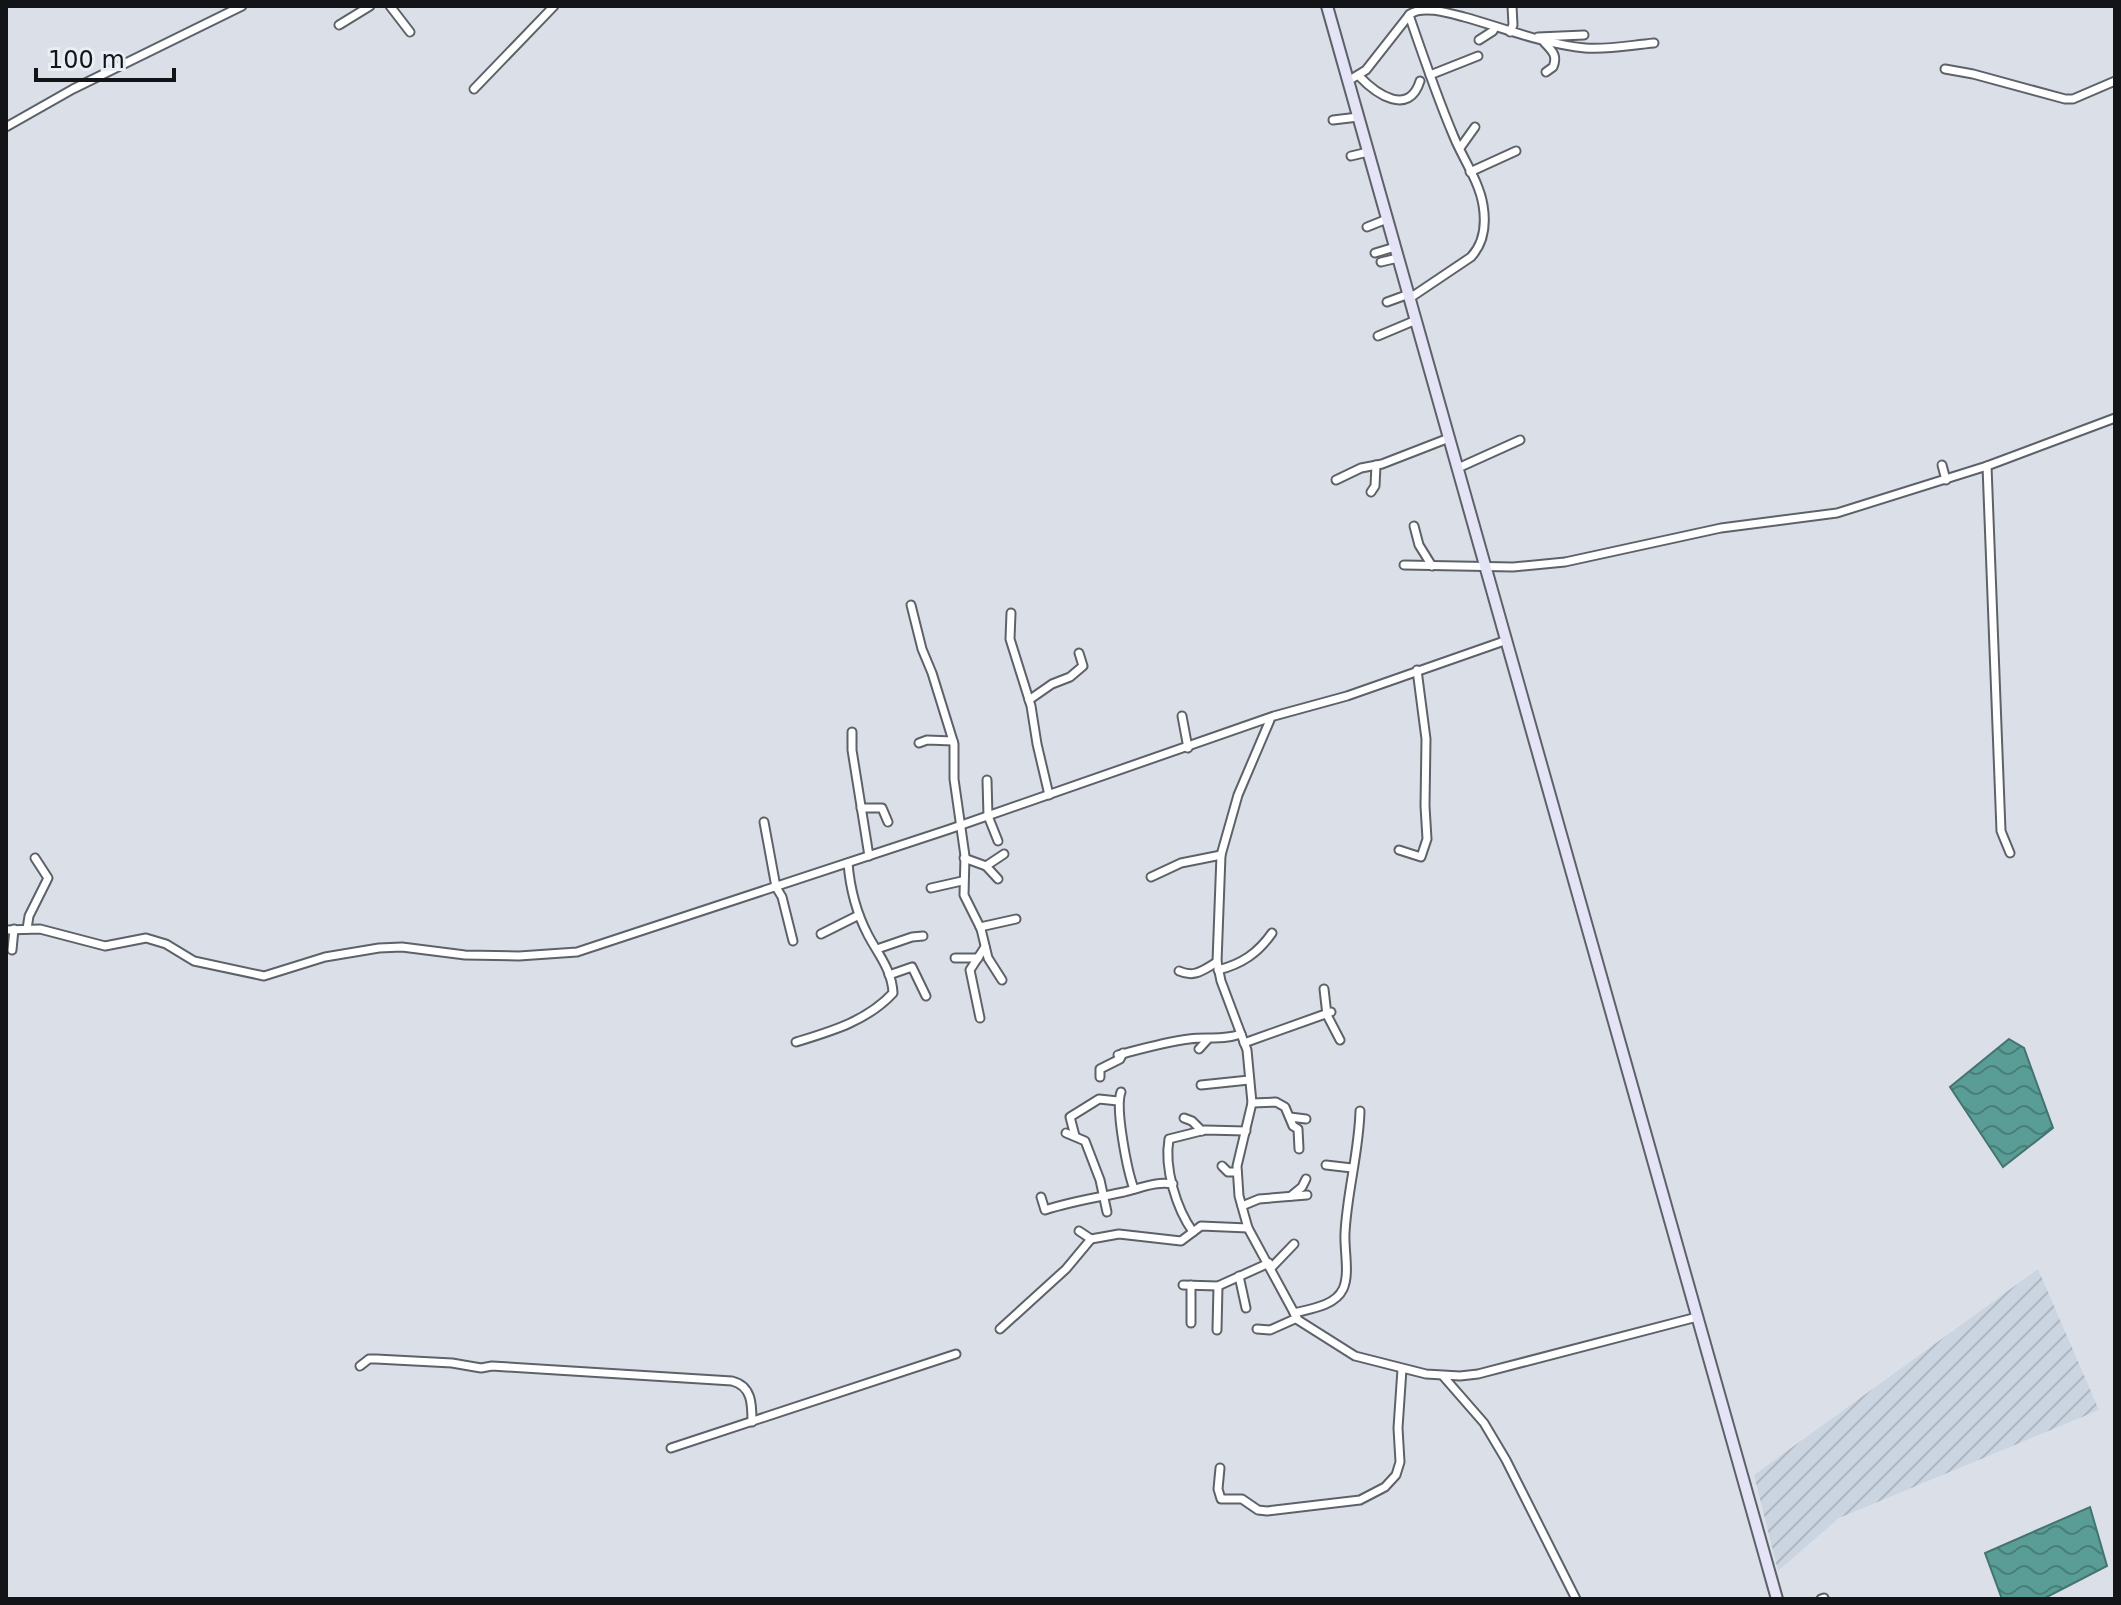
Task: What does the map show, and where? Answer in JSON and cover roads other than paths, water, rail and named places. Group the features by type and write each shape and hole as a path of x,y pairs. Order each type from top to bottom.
{"street":[{"path":"6,127 73,89 242,6"},
{"path":"339,25 370,6"},
{"path":"390,6 410,32"},
{"path":"474,89 554,6"},
{"path":"1327,6 1777,1599"},
{"path":"1510,32 1513,25 1512,6"},
{"path":"1348,81 1366,70 1409,15 1419,8 1457,15 1532,38 1593,48 1654,43"},
{"path":"1387,302 1409,296 1471,257 1481,245 1483,205 1409,15"},
{"path":"1479,40 1495,27"},
{"path":"1532,38 1584,35"},
{"path":"1543,40 1552,49 1555,58 1553,67 1546,72"},
{"path":"1430,75 1478,56"},
{"path":"1945,69 2065,99 2073,99 2115,81"},
{"path":"1359,76 1396,101 1414,93 1420,81"},
{"path":"1333,120 1358,117"},
{"path":"1460,148 1475,127"},
{"path":"1470,172 1516,151"},
{"path":"1351,156 1368,152"},
{"path":"1367,227 1387,219"},
{"path":"1375,253 1397,252"},
{"path":"1381,262 1397,252"},
{"path":"1378,336 1416,320"},
{"path":"1404,565 1486,567 1565,562 1721,528 1826,516 1946,480 2115,418"},
{"path":"1336,480 1361,468 1449,438"},
{"path":"1458,468 1520,440"},
{"path":"1371,492 1375,486 1376,465"},
{"path":"1942,465 1946,480"},
{"path":"1987,466 2001,831 2010,853"},
{"path":"1414,526 1419,545 1432,566"},
{"path":"911,605 922,649 953,741 954,779 962,825 964,895 980,927 988,958 1002,980"},
{"path":"1011,613 1010,639 1029,700 1049,795"},
{"path":"12,950 10,929 64,933 105,946 146,938 157,940 194,961 264,976 325,957 379,948 402,947 465,955 519,956 577,952 1507,640"},
{"path":"1029,700 1081,670 1083,666 1079,653"},
{"path":"1399,850 1421,857 1427,839 1426,739 1417,670"},
{"path":"1182,716 1188,748"},
{"path":"1274,716 1266,724 1238,795 1221,855 1218,966 1244,1043 1252,1103 1237,1172 1242,1206 1248,1228 1296,1316 1355,1356 1443,1376 1478,1374 1697,1317"},
{"path":"852,732 869,856"},
{"path":"919,743 927,740 953,741"},
{"path":"987,780 988,816 998,841"},
{"path":"861,808 882,808 888,822"},
{"path":"764,822 776,887 782,897 793,941"},
{"path":"986,866 1004,854"},
{"path":"1151,877 1181,863 1221,855"},
{"path":"27,929 29,916 48,878 35,858"},
{"path":"964,858 986,866 998,879"},
{"path":"796,1042 845,1026 870,1012 893,993 889,975 859,915 848,863"},
{"path":"931,888 962,881"},
{"path":"821,934 859,915"},
{"path":"980,927 1016,919"},
{"path":"1179,971 1194,974 1252,955 1272,933"},
{"path":"877,949 923,936"},
{"path":"980,1018 970,966 985,947"},
{"path":"955,958 988,958"},
{"path":"889,975 912,967 926,996"},
{"path":"1324,989 1329,1013 1340,1040"},
{"path":"1244,1043 1329,1013"},
{"path":"1100,1077 1100,1069 1120,1059 1120,1054 1187,1039 1223,1040 1241,1034"},
{"path":"1199,1049 1208,1039"},
{"path":"1201,1085 1249,1080"},
{"path":"1121,1092 1118,1101 1134,1189"},
{"path":"1075,1136 1070,1117 1099,1099 1118,1101"},
{"path":"1252,1103 1281,1103 1293,1126 1298,1129 1299,1149"},
{"path":"1257,1329 1270,1330 1326,1304 1342,1290 1344,1235 1360,1111"},
{"path":"1290,1117 1306,1119"},
{"path":"1184,1118 1202,1131"},
{"path":"1193,1232 1184,1218 1173,1184 1169,1139 1202,1131 1246,1131"},
{"path":"1066,1133 1082,1139 1088,1146 1107,1212"},
{"path":"1326,1165 1352,1168"},
{"path":"1222,1166 1228,1172 1237,1172"},
{"path":"1289,1197 1302,1187 1306,1179"},
{"path":"1041,1197 1045,1210 1144,1185 1173,1184"},
{"path":"1242,1206 1259,1199 1307,1195"},
{"path":"1000,1329 1066,1269 1091,1239 1119,1234 1181,1241 1207,1226 1248,1228"},
{"path":"1079,1231 1091,1239"},
{"path":"1191,1323 1187,1285 1218,1286 1270,1265 1294,1244"},
{"path":"1239,1276 1246,1308"},
{"path":"1217,1330 1218,1286"},
{"path":"671,1448 956,1354"},
{"path":"360,1366 369,1359 376,1359 452,1363 481,1368 565,1369 732,1381 742,1384 748,1391 752,1422"},
{"path":"1220,1468 1218,1489 1221,1499 1242,1499 1263,1511 1313,1508 1376,1494 1393,1480 1400,1462 1398,1428 1402,1369"},
{"path":"1443,1376 1484,1423 1576,1599"}],"water":[{"path":"2009,1039 2024,1048 2053,1128 2003,1167 1950,1087"},
{"path":"2090,1507 2107,1566 2043,1599 2002,1599 1985,1553"}]}
